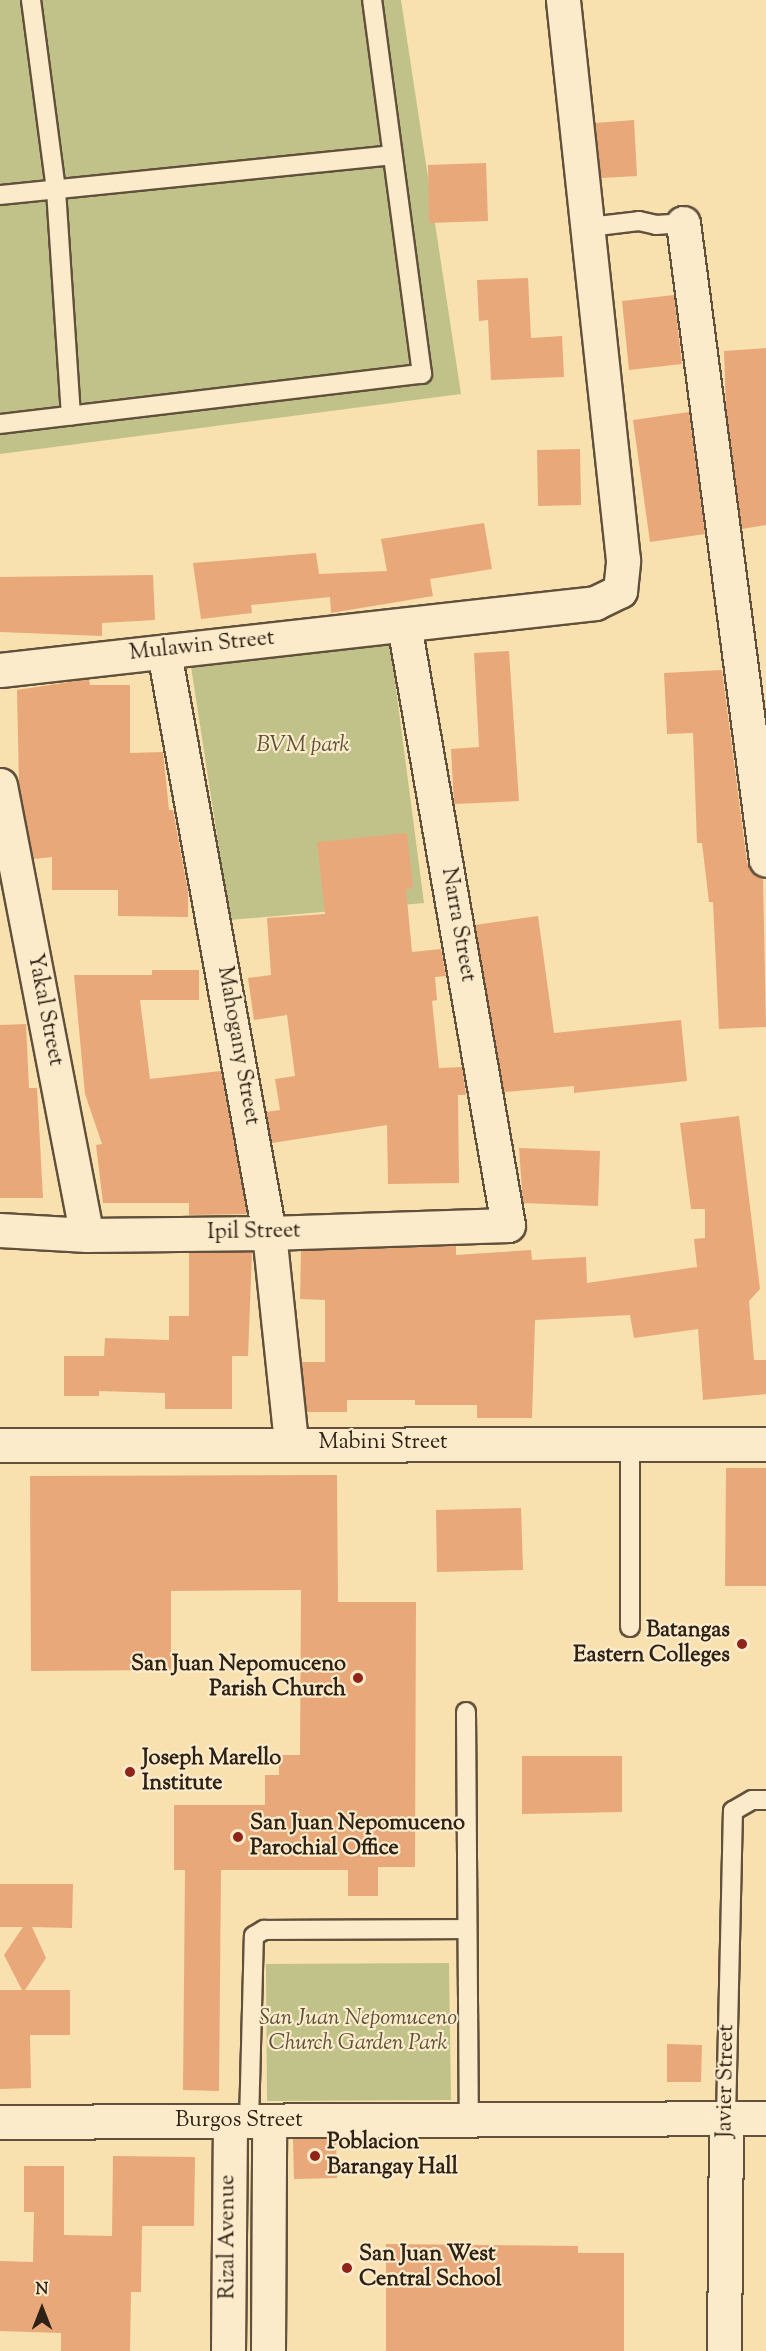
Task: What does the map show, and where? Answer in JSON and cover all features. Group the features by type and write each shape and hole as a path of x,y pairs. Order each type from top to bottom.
{"street":[{"path":"563,0 589,227"},
{"path":"683,223 766,860"},
{"name":"Mulawin Street","path":"0,670 595,603 620,591 623,560 589,227"},
{"name":"Narra Street","path":"404,625 508,1225"},
{"name":"Mahogany Street","path":"164,652 269,1233 291,1444"},
{"name":"Yakal Street","path":"0,785 87,1235"},
{"name":"Ipil Street","path":"0,1230 87,1235 269,1233 508,1225"},
{"name":"Mabini Street","path":"0,1445 766,1444"},
{"name":"Javier Street","path":"724,2351 726,2118"},
{"name":"Burgos Street","path":"0,2122 250,2123 766,2118"},
{"name":"Rizal Avenue","path":"228,2343 250,2123"},
{"name":"Rizal Avenue","path":"250,2123 268,2343"},
{"path":"228,2343 268,2343"}],"lane":[{"path":"31,0 56,190 71,416"},
{"path":"0,424 422,374 372,0"},
{"path":"0,195 392,155"},
{"path":"589,227 639,221 656,225 683,223"},
{"path":"630,1444 630,1628"},
{"path":"466,1712 469,2120"},
{"name":"Javier Street","path":"726,2118 733,1811 752,1800 766,1800"},
{"path":"250,2123 254,1936 264,1930 466,1929"}],"green space":[{"path":"0,0 401,0 461,394 0,454"},
{"name":"BVM park","path":"389,635 424,903 230,920 190,660"},
{"name":"San Juan Nepomuceno Church Garden Park","path":"449,1963 451,2100 267,2101 266,1964"}],"building":[{"path":"634,120 637,176 601,178 595,123"},
{"path":"486,163 488,221 429,223 428,165"},
{"path":"528,278 531,338 562,336 564,377 491,380 488,320 479,321 477,280"},
{"path":"674,295 682,364 629,370 622,301"},
{"path":"766,348 766,525 742,529 726,407 724,351"},
{"path":"689,412 705,534 650,542 633,420"},
{"path":"580,449 581,505 538,506 537,450"},
{"path":"484,523 492,569 430,579 433,596 331,613 330,597 251,605 252,613 201,619 193,563 316,553 319,574 387,571 381,539"},
{"path":"153,575 155,620 102,623 102,636 0,632 0,577"},
{"path":"509,651 519,801 454,804 451,749 479,747 474,653"},
{"path":"722,670 747,862 752,872 763,878 766,1027 719,1029 713,902 709,902 702,843 697,843 693,733 667,734 664,673"},
{"path":"89,679 90,685 130,685 130,753 163,752 169,810 173,810 188,891 188,917 118,916 118,890 52,890 52,857 33,859 19,785 17,690"},
{"path":"407,833 413,888 406,889 412,952 441,949 446,976 435,977 437,1000 432,1001 439,1068 462,1067 466,1095 458,1095 459,1183 388,1184 387,1125 272,1143 266,1112 280,1110 275,1079 295,1076 287,1015 254,1020 248,978 271,975 267,918 325,914 317,842"},
{"path":"538,916 554,1033 681,1020 687,1081 574,1093 574,1086 504,1092 475,925"},
{"path":"152,970 199,970 199,1000 140,1000 150,1079 221,1071 247,1214 189,1215 189,1203 103,1203 96,1145 102,1144 85,1094 74,975 152,975"},
{"path":"26,1024 29,1088 37,1088 43,1198 0,1198 0,1025"},
{"path":"739,1116 760,1289 749,1301 754,1360 766,1360 766,1394 703,1400 698,1329 634,1338 630,1315 535,1320 532,1418 477,1418 477,1405 415,1405 415,1400 347,1400 347,1412 307,1412 301,1362 325,1362 325,1300 300,1299 301,1251 456,1246 456,1255 531,1250 532,1260 586,1257 587,1283 697,1267 694,1239 705,1238 705,1209 691,1209 680,1123"},
{"path":"519,1148 600,1151 598,1206 523,1203"},
{"path":"252,1252 248,1356 232,1356 232,1409 165,1409 165,1393 99,1391 99,1396 64,1396 64,1356 104,1356 105,1338 169,1340 169,1316 189,1316 189,1253"},
{"path":"726,1468 766,1468 766,1586 725,1586"},
{"path":"337,1475 338,1602 416,1602 415,1867 378,1867 378,1896 348,1896 348,1870 221,1870 219,2091 183,2090 185,1870 174,1870 174,1805 265,1805 265,1775 279,1775 279,1755 300,1755 301,1590 171,1591 171,1670 31,1671 30,1476"},
{"path":"521,1508 523,1570 437,1572 436,1510"},
{"path":"522,1756 622,1756 622,1812 522,1814"},
{"path":"0,1884 73,1884 72,1928 32,1927 46,1958 25,1990 70,1990 70,2035 30,2035 31,2088 0,2089 0,1990 22,1990 4,1955 23,1927 0,1927"},
{"path":"667,2044 702,2045 701,2082 667,2082"},
{"name":"Poblacion Barangay Hall","path":"293,2139 336,2139 337,2178 294,2179"},
{"path":"113,2156 195,2157 194,2226 142,2226 141,2292 131,2292 130,2351 61,2351 61,2333 0,2331 0,2261 33,2262 34,2212 24,2212 24,2166 64,2166 64,2235 112,2236"},
{"path":"386,2244 578,2246 578,2253 624,2253 624,2351 386,2351"}],"place":[{"name":"Batangas Eastern Colleges","path":"742,1644"},
{"name":"San Juan Nepomuceno Parish Church","path":"358,1678"},
{"name":"Joseph Marello Institute","path":"130,1772"},
{"name":"San Juan Nepomuceno Parochial Office","path":"238,1837"},
{"name":"Poblacion Barangay Hall","path":"315,2156"},
{"name":"San Juan West Central School","path":"347,2268"}]}
